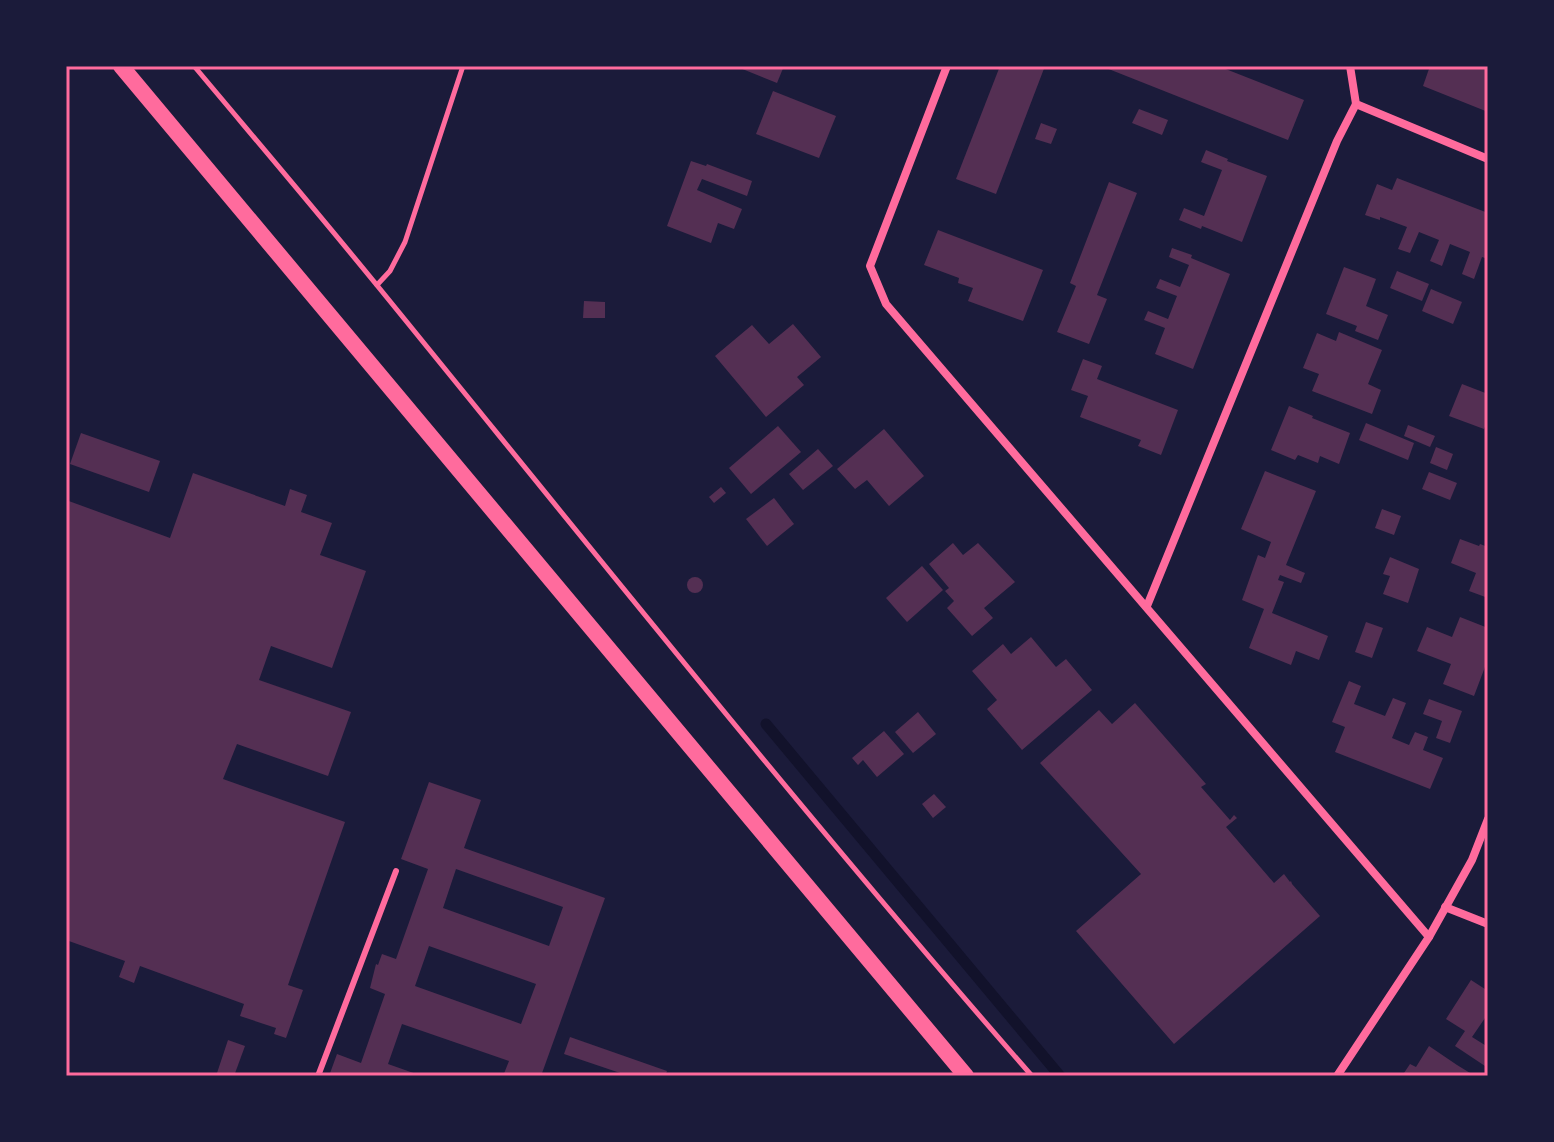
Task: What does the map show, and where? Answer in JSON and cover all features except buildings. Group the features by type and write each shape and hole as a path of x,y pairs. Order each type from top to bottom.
{"main road":[{"path":"121,66 966,1076"}],"street":[{"path":"947,66 870,266 886,304 1429,937"},
{"path":"1147,606 1337,141 1356,104 1350,66"},
{"path":"1356,104 1488,159"},
{"path":"1337,1076 1429,937 1472,860 1488,819"},
{"path":"1445,907 1488,924"}],"lane":[{"path":"318,1076 396,871"}],"path":[{"path":"194,66 903,926 1032,1076"},
{"path":"377,285 390,271 405,242 463,66"}],"waterway":[{"path":"766,724 1060,1076"}]}
